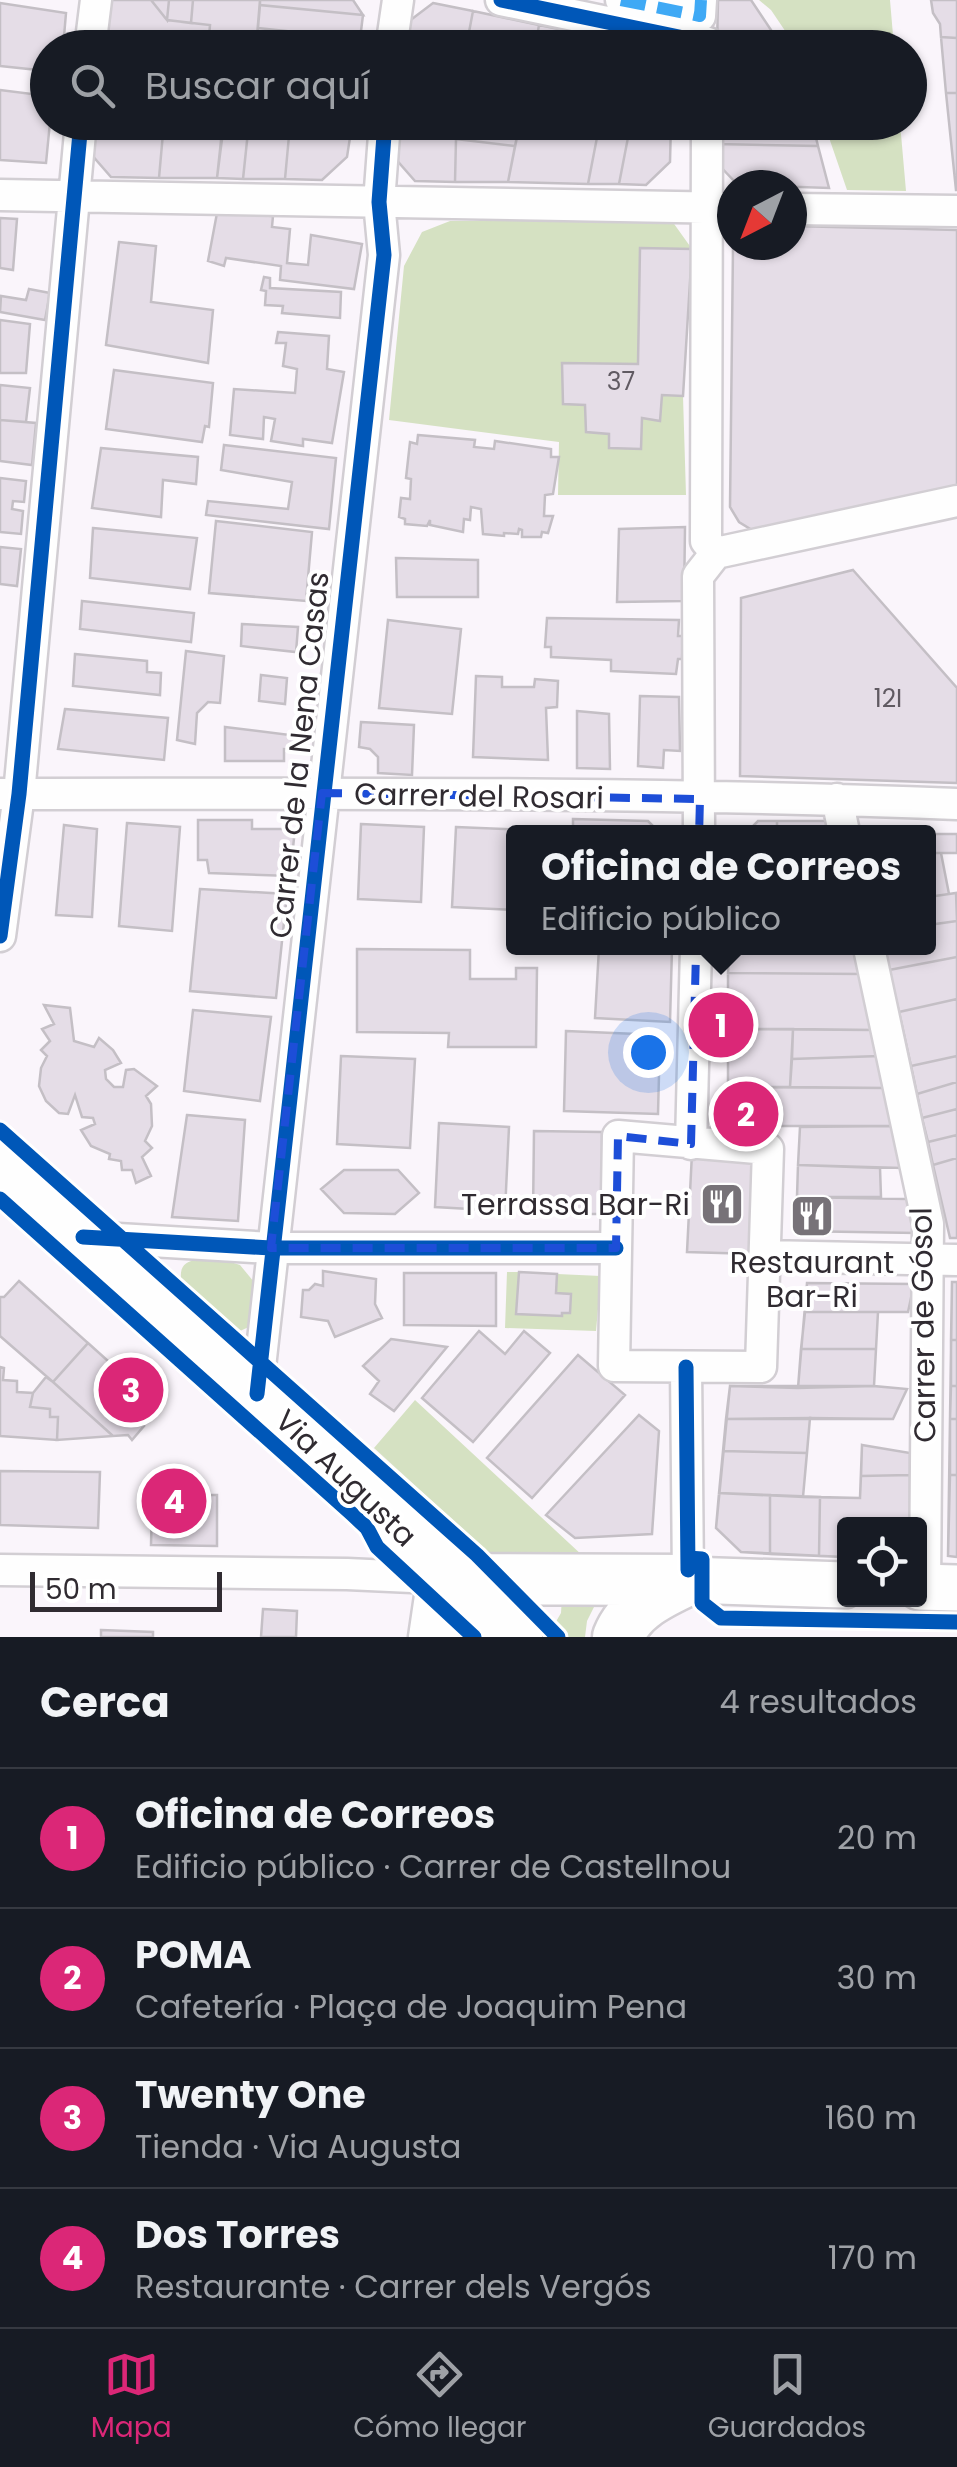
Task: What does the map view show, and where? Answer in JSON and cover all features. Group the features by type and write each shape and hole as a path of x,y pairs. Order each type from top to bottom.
{"main road":[{"name":"Via Augusta","path":"9,1182 83,1237 314,1444 515,1635"},
{"path":"455,1579 688,1580"},
{"path":"618,1637 622,1627 643,1605 688,1580"}],"street":[{"path":"92,30 96,0"},
{"path":"394,30 398,0"},
{"path":"501,0 639,30"},
{"path":"621,0 700,16 700,0"},
{"path":"708,30 709,0"},
{"path":"0,936 10,794 79,140"},
{"name":"Carrer de la Nena Casas","path":"257,1394 384,256 379,202 383,140"},
{"path":"710,140 717,188"},
{"path":"0,195 717,208"},
{"path":"807,209 957,211"},
{"path":"716,553 706,541 718,260"},
{"path":"699,825 698,576 716,553 957,501"},
{"name":"Carrer del Rosari","path":"10,794 322,794 957,804"},
{"path":"837,800 842,825"},
{"path":"691,1144 696,955"},
{"name":"Carrer de Gósol","path":"870,955 928,1224 925,1261 934,1587"},
{"path":"618,1136 691,1144 768,1149 760,1368 614,1366 618,1136"},
{"path":"83,1237 271,1248 616,1248"},
{"path":"764,1256 957,1260"},
{"path":"686,1367 688,1580"},
{"path":"0,1570 455,1579"},
{"path":"455,1579 430,1596 424,1636 465,1630 515,1635"},
{"path":"597,1637 604,1616 629,1592 656,1583 688,1580 837,1584"}],"highlighted area":[{"path":"322,793 700,799 691,1144 618,1136 616,1248 271,1248"}],"green space":[{"path":"759,0 890,0 893,30 785,30"},
{"path":"830,140 902,140 906,191 847,190"},
{"path":"450,221 672,221 692,249 640,248 638,364 562,364 563,403 585,405 586,432 609,434 610,448 641,449 642,418 659,421 662,395 683,396 686,495 558,495 559,442 389,420 404,266 422,232"},
{"path":"221,1259 240,1265 254,1282 251,1326 240,1331 232,1329 182,1284 182,1268 186,1264"},
{"path":"507,1272 519,1272 517,1313 562,1316 570,1313 571,1295 556,1293 557,1274 601,1276 596,1331 505,1328"},
{"path":"415,1400 583,1556 489,1553 374,1448"},
{"path":"562,1597 597,1601 587,1621 585,1637 566,1637 554,1625 561,1613"}],"building":[{"path":"106,0 151,0 167,20 210,25 210,30 103,30"},
{"path":"151,0 169,0 167,20"},
{"path":"169,0 193,0 191,23 167,20"},
{"path":"193,0 260,0 258,30 210,30 210,25 191,23"},
{"path":"260,0 353,0 363,15 260,5"},
{"path":"718,0 751,0 771,30 717,30"},
{"path":"931,0 957,0 957,38 941,37"},
{"path":"0,3 66,13 65,30 30,30 30,69 0,66"},
{"path":"433,3 473,11 469,30 407,30 408,22"},
{"path":"260,5 363,15 361,30 258,28"},
{"path":"473,11 539,25 538,30 469,30"},
{"path":"539,25 563,30 538,30"},
{"path":"941,37 957,38 957,93 946,93"},
{"path":"0,90 30,94 30,140 48,140 46,163 0,160"},
{"path":"946,93 957,93 957,190 956,190"},
{"path":"92,140 162,140 159,178 111,177 91,154"},
{"path":"162,140 222,140 217,178 159,178"},
{"path":"221,140 247,140 243,179 217,178"},
{"path":"247,140 289,140 285,179 243,179"},
{"path":"289,140 350,140 347,157 322,180 285,179"},
{"path":"396,140 456,140 455,182 415,181 394,157"},
{"path":"456,140 515,146 508,182 455,182"},
{"path":"464,140 516,140 515,146"},
{"path":"516,140 597,140 588,184 508,182"},
{"path":"597,140 628,140 619,184 588,184"},
{"path":"628,140 671,140 670,162 646,185 619,184"},
{"path":"716,140 816,140 818,146 716,144"},
{"path":"716,144 818,146 829,188 807,187 807,170 724,170 716,162"},
{"path":"217,213 273,216 272,227 290,229 287,263 308,265 311,235 362,244 354,289 280,280 281,266 226,258 224,266 208,261"},
{"path":"0,218 17,219 13,270 0,268"},
{"path":"807,226 957,230 957,486 775,532 752,530 739,522 730,507 733,260 807,260"},
{"path":"119,242 156,246 151,302 213,310 208,363 106,345"},
{"path":"640,248 692,249 683,396 662,395 660,421 642,418 641,449 609,448 609,434 586,432 585,405 563,404 562,363 638,364"},
{"path":"264,277 270,278 270,288 341,292 340,318 282,313 283,306 265,305 266,291 261,290"},
{"path":"29,289 50,293 45,320 0,312 1,296 26,300"},
{"path":"0,320 30,324 26,373 0,373"},
{"path":"278,332 329,336 327,369 344,372 332,443 303,439 303,446 271,441 275,419 264,417 263,439 230,435 234,389 295,393 297,369 283,366 286,343 276,343"},
{"path":"114,370 213,383 209,427 205,426 202,442 106,429"},
{"path":"0,385 30,388 26,422 0,420"},
{"path":"0,420 36,423 32,465 0,461"},
{"path":"418,435 475,440 474,447 494,449 495,441 551,449 551,457 559,457 553,494 545,495 544,516 553,516 548,533 522,537 519,529 518,534 504,536 483,534 481,509 471,507 470,520 464,519 463,532 430,525 430,520 427,526 405,524 405,519 399,517 401,498 410,499 411,479 406,478 410,442 417,444"},
{"path":"224,445 336,458 329,529 206,515 208,501 288,509 292,482 221,470"},
{"path":"101,448 198,457 196,484 163,480 161,517 92,508"},
{"path":"0,478 26,481 24,502 13,501 12,509 23,511 21,534 0,532"},
{"path":"216,521 312,532 306,601 209,593"},
{"path":"685,527 684,601 617,602 619,529"},
{"path":"93,528 197,538 190,589 90,578"},
{"path":"0,547 21,549 17,586 0,584"},
{"path":"396,558 478,560 478,597 397,597"},
{"path":"853,570 957,688 957,783 740,776 741,598"},
{"path":"82,601 194,613 191,642 80,629"},
{"path":"547,618 679,620 682,659 678,659 676,674 611,671 611,660 551,657 551,647 545,647"},
{"path":"388,620 461,629 452,714 379,708"},
{"path":"242,624 298,627 296,652 241,646"},
{"path":"186,651 224,656 220,703 208,702 197,713 195,744 177,740"},
{"path":"75,654 147,661 147,672 161,673 160,695 73,686"},
{"path":"261,675 287,678 285,704 259,701"},
{"path":"476,676 502,677 502,687 534,687 535,679 558,681 557,707 546,708 548,760 473,757"},
{"path":"640,696 679,697 680,751 664,750 663,768 638,766"},
{"path":"65,709 168,718 164,760 58,749"},
{"path":"577,711 609,714 610,769 577,768"},
{"path":"361,722 414,725 412,775 378,773 378,757 370,749 359,747"},
{"path":"225,727 298,736 295,750 284,749 284,761 225,761"},
{"path":"573,819 648,821 652,825 573,825"},
{"path":"198,820 252,820 252,829 295,829 290,876 209,873 207,860 198,860"},
{"path":"758,821 777,821 777,825 754,825"},
{"path":"777,821 832,821 833,825 777,825"},
{"path":"127,823 180,827 172,931 119,926"},
{"path":"361,824 424,827 421,902 358,899"},
{"path":"64,825 97,829 92,917 56,915"},
{"path":"456,827 506,829 506,910 452,907"},
{"path":"936,834 957,834 957,853 936,853"},
{"path":"936,853 941,853 949,894 936,896"},
{"path":"200,889 287,894 276,998 190,991"},
{"path":"956,893 957,921 936,924 936,896"},
{"path":"957,921 957,957 889,970 886,955 936,955 936,924"},
{"path":"357,949 470,950 470,979 516,979 516,968 537,968 536,1047 448,1047 449,1033 357,1032"},
{"path":"599,955 672,955 670,1022 595,1018"},
{"path":"729,955 859,955 863,974 728,973"},
{"path":"957,957 957,999 899,1012 889,970"},
{"path":"728,973 863,974 874,1030 728,1029"},
{"path":"957,999 957,1056 911,1066 899,1012"},
{"path":"44,1005 70,1008 74,1041 94,1047 99,1038 113,1050 121,1063 105,1070 106,1079 114,1087 123,1087 126,1070 134,1069 157,1086 146,1096 151,1104 152,1126 145,1141 152,1148 142,1157 151,1176 136,1183 132,1170 122,1170 121,1161 109,1159 110,1154 91,1146 81,1130 95,1124 93,1118 82,1117 75,1095 68,1114 59,1113 46,1101 39,1086 47,1056 41,1050 50,1041 42,1029 54,1024"},
{"path":"193,1010 271,1017 260,1101 184,1091"},
{"path":"728,1029 793,1029 790,1087 728,1087"},
{"path":"793,1029 874,1030 879,1056 792,1059"},
{"path":"566,1031 660,1035 658,1114 564,1111"},
{"path":"341,1056 415,1059 410,1148 337,1144"},
{"path":"879,1056 886,1088 790,1087 792,1059"},
{"path":"957,1056 957,1082 917,1094 911,1066"},
{"path":"957,1082 957,1109 922,1118 917,1094"},
{"path":"728,1087 886,1088 893,1126 727,1126"},
{"path":"957,1109 957,1135 928,1142 922,1118"},
{"path":"187,1115 245,1120 238,1221 172,1217"},
{"path":"439,1123 509,1127 505,1211 435,1207"},
{"path":"893,1126 902,1168 798,1165 800,1127"},
{"path":"534,1131 602,1132 602,1214 533,1214"},
{"path":"957,1135 957,1158 933,1165 928,1142"},
{"name":"Terrassa Bar-Ri","path":"692,1153 756,1155 753,1254 687,1252"},
{"path":"957,1158 957,1238 950,1238 933,1165"},
{"path":"798,1165 880,1168 881,1197 797,1197"},
{"path":"344,1170 398,1170 419,1193 395,1214 344,1213 321,1189"},
{"path":"797,1197 907,1199 916,1233 796,1231"},
{"path":"323,1271 376,1279 375,1304 382,1318 335,1337 328,1321 301,1317 303,1290 315,1284 323,1286"},
{"path":"519,1272 557,1274 556,1293 571,1294 570,1313 516,1314"},
{"path":"404,1273 496,1273 496,1326 404,1325"},
{"path":"19,1281 88,1343 53,1382 0,1336 0,1297"},
{"path":"952,1282 957,1282 957,1557 948,1556"},
{"path":"952,1282 957,1282 957,1340 951,1340"},
{"path":"807,1283 914,1284 908,1312 878,1312 874,1386 907,1389 893,1419 810,1418 803,1497 860,1498 862,1445 910,1453 910,1517 837,1517 837,1557 741,1552 716,1528 730,1386 798,1388"},
{"path":"807,1283 914,1284 908,1312 805,1312"},
{"path":"805,1312 878,1312 876,1349 801,1349"},
{"path":"479,1331 505,1354 524,1331 550,1353 473,1442 422,1398"},
{"path":"391,1339 447,1347 394,1411 370,1394 379,1381 363,1366"},
{"path":"951,1340 957,1340 957,1386 951,1386"},
{"path":"88,1343 157,1405 140,1423 144,1426 132,1440 128,1435 113,1436 53,1382"},
{"path":"801,1349 876,1349 874,1386 798,1388"},
{"path":"578,1355 625,1395 532,1498 487,1458"},
{"path":"0,1367 4,1368 3,1380 17,1381 17,1392 33,1393 30,1407 50,1409 50,1417 58,1417 57,1440 0,1436"},
{"path":"46,1377 113,1436 57,1440 58,1417 50,1417 50,1409 30,1407 33,1393"},
{"path":"730,1386 907,1389 893,1419 726,1419"},
{"path":"951,1386 957,1386 957,1419 950,1419"},
{"path":"639,1415 659,1431 652,1534 575,1538 546,1515"},
{"path":"810,1418 807,1453 723,1451 726,1419"},
{"path":"950,1419 957,1419 957,1475 950,1475"},
{"path":"862,1445 910,1453 910,1475 861,1476"},
{"path":"723,1451 807,1453 803,1497 719,1493"},
{"path":"0,1471 100,1472 98,1528 0,1525"},
{"path":"910,1475 910,1517 837,1517 837,1557 819,1556 820,1497 860,1498 861,1476"},
{"path":"950,1475 957,1475 957,1557 948,1556"},
{"path":"719,1493 770,1495 770,1554 741,1552 716,1528"},
{"path":"205,1495 217,1495 217,1546 151,1545 152,1505 205,1505"},
{"path":"770,1495 820,1497 819,1556 770,1554"},
{"path":"263,1609 297,1611 296,1637 261,1637"},
{"path":"101,1630 153,1632 153,1637 101,1637"}],"marked path":[{"path":"621,0 700,16 701,0"}],"cycle path":[{"path":"501,0 645,30"},
{"path":"0,936 19,794 79,140"},
{"path":"257,1394 384,255 379,202 384,140"},
{"path":"0,1130 477,1555 558,1637"},
{"path":"0,1199 352,1514 367,1528 377,1547 474,1637"},
{"path":"83,1237 271,1248 616,1248"},
{"path":"686,1367 688,1570"},
{"path":"688,1558 702,1559 702,1603 721,1618 957,1622"}],"place":[{"name":"Oficina de Correos","path":"721,1025"},
{"name":"POMA","path":"746,1114"},
{"name":"Terrassa Bar-Ri","path":"722,1204"},
{"name":"Restaurant Bar-Ri","path":"812,1216"},
{"name":"Twenty One","path":"131,1390"},
{"name":"Dos Torres","path":"174,1501"}]}
